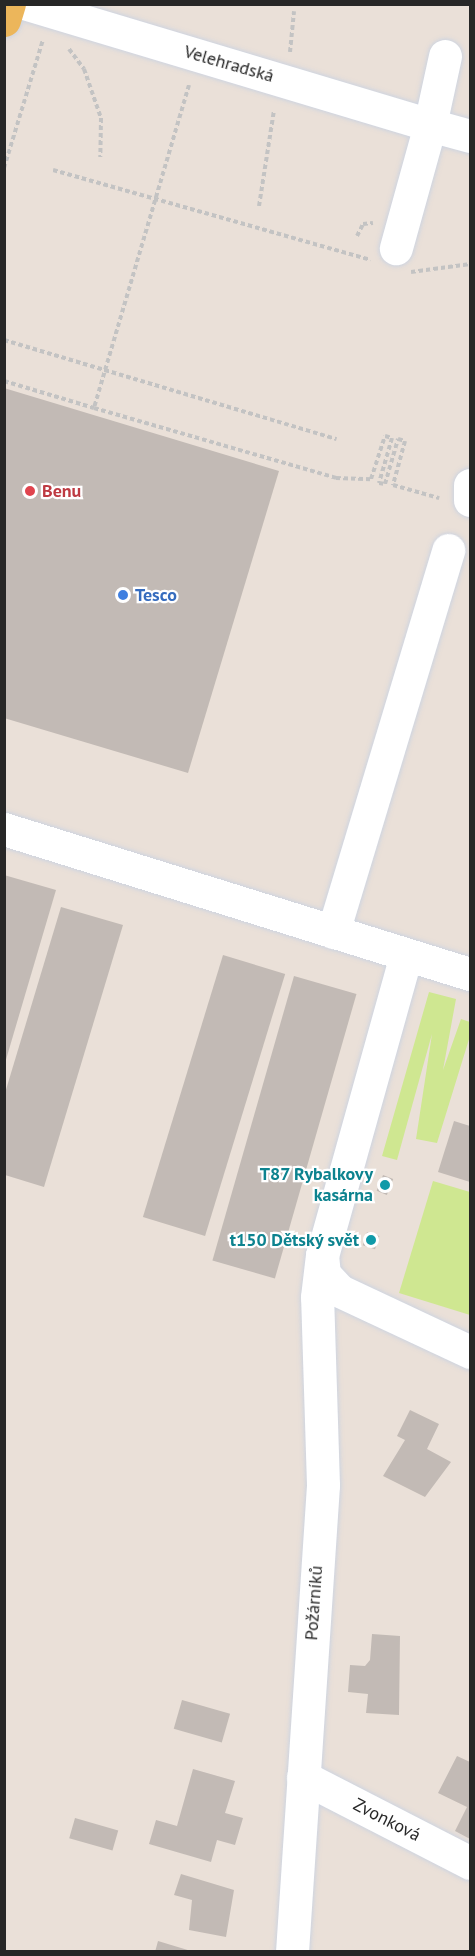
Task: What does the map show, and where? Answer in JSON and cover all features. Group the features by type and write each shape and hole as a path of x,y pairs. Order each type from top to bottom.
{"main road":[{"path":"4,20 9,4"}],"street":[{"name":"Velehradská","path":"39,8 471,136"},
{"path":"392,260 430,125 446,56"},
{"path":"457,505 471,485"},
{"path":"333,932 448,550"},
{"path":"4,829 471,974"},
{"name":"Požárníků","path":"292,1952 323,1485 317,1297 322,1255 406,955"},
{"path":"322,1255 324,1274 340,1291 471,1352"},
{"name":"Zvonková","path":"303,1777 471,1863"}],"path":[{"path":"4,168 39,8"},
{"path":"290,54 294,11"},
{"path":"65,44 84,69 101,117 100,157"},
{"path":"94,408 190,75"},
{"path":"259,206 274,104"},
{"path":"53,170 392,260 419,274 471,264"},
{"path":"357,236 363,224 382,217"},
{"path":"4,340 337,439"},
{"path":"4,381 336,478 371,479 385,436 392,438 379,483 385,484 398,440 405,441 393,485 457,505"}],"green space":[{"path":"429,992 456,999 443,1070 461,1019 470,1022 470,1036 437,1143 416,1139 432,1034 397,1160 382,1156"},
{"path":"433,1181 470,1192 470,1315 399,1293"}],"building":[{"name":"Tesco","path":"4,388 279,471 188,773 4,718"},
{"path":"4,875 56,890 5,1063 4,1063"},
{"path":"61,907 123,925 44,1187 5,1175 5,1093"},
{"path":"223,955 285,974 205,1236 143,1217"},
{"path":"294,976 356,994 275,1278 212,1261"},
{"path":"454,1121 470,1126 470,1182 438,1172"},
{"name":"T87 Rybalkovy kasárna","path":"383,1175 393,1179 387,1195 377,1191"},
{"name":"t150 Dětský svět","path":"367,1232 379,1236 375,1249 363,1245"},
{"path":"410,1410 439,1424 427,1449 451,1462 425,1497 383,1476 405,1440 397,1436"},
{"path":"372,1634 400,1636 399,1715 366,1713 368,1694 348,1692 350,1665 365,1666 370,1660"},
{"path":"182,1700 230,1714 222,1743 174,1729"},
{"path":"457,1756 470,1762 470,1839 455,1831 467,1807 438,1793"},
{"path":"193,1769 235,1781 225,1813 243,1818 235,1845 217,1840 211,1862 149,1844 156,1820 177,1826"},
{"path":"75,1818 118,1830 112,1851 69,1838"},
{"path":"181,1874 234,1890 226,1937 189,1930 192,1900 174,1895"},
{"path":"158,1941 191,1951 191,1952 155,1952"}],"place":[{"name":"Benu","path":"30,491"},
{"name":"Tesco","path":"123,595"},
{"name":"T87 Rybalkovy kasárna","path":"385,1185"},
{"name":"t150 Dětský svět","path":"371,1240"}]}
